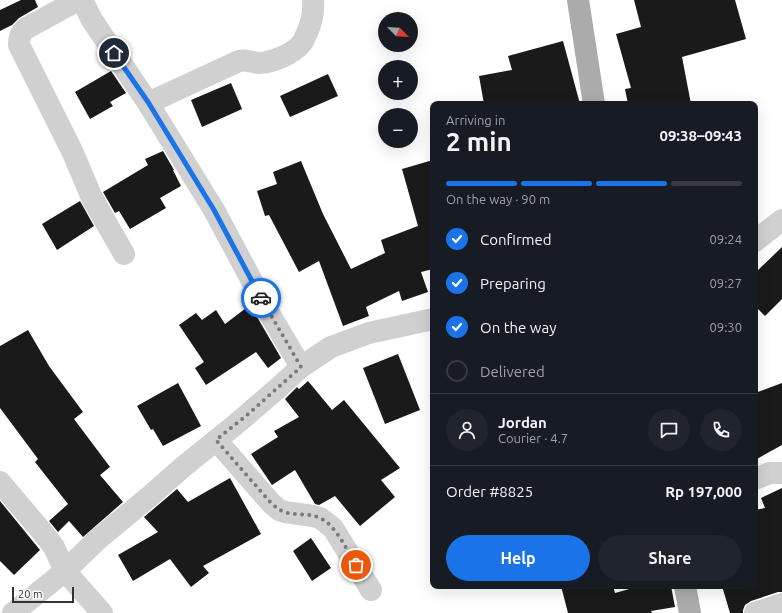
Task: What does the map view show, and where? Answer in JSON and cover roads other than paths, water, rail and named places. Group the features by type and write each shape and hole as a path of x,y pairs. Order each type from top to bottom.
{"main road":[{"path":"578,0 594,101"},
{"path":"686,589 690,613"}],"street":[{"path":"78,0 25,29 20,34 19,45 73,153 92,198 124,254"},
{"path":"82,0 102,36 148,102 214,210 269,314 301,367"},
{"path":"148,102 238,61 243,60 259,63 268,62 281,58 293,51 301,44 310,27 313,13 313,0"},
{"path":"758,239 782,220"},
{"path":"13,613 97,540 262,402 301,367 331,348 369,333 430,320"},
{"path":"216,440 271,503 279,510 320,518 333,528 371,590"},
{"path":"758,478 770,473 782,473"},
{"path":"0,482 54,547 64,570 102,613"},
{"path":"755,613 782,604"}]}
